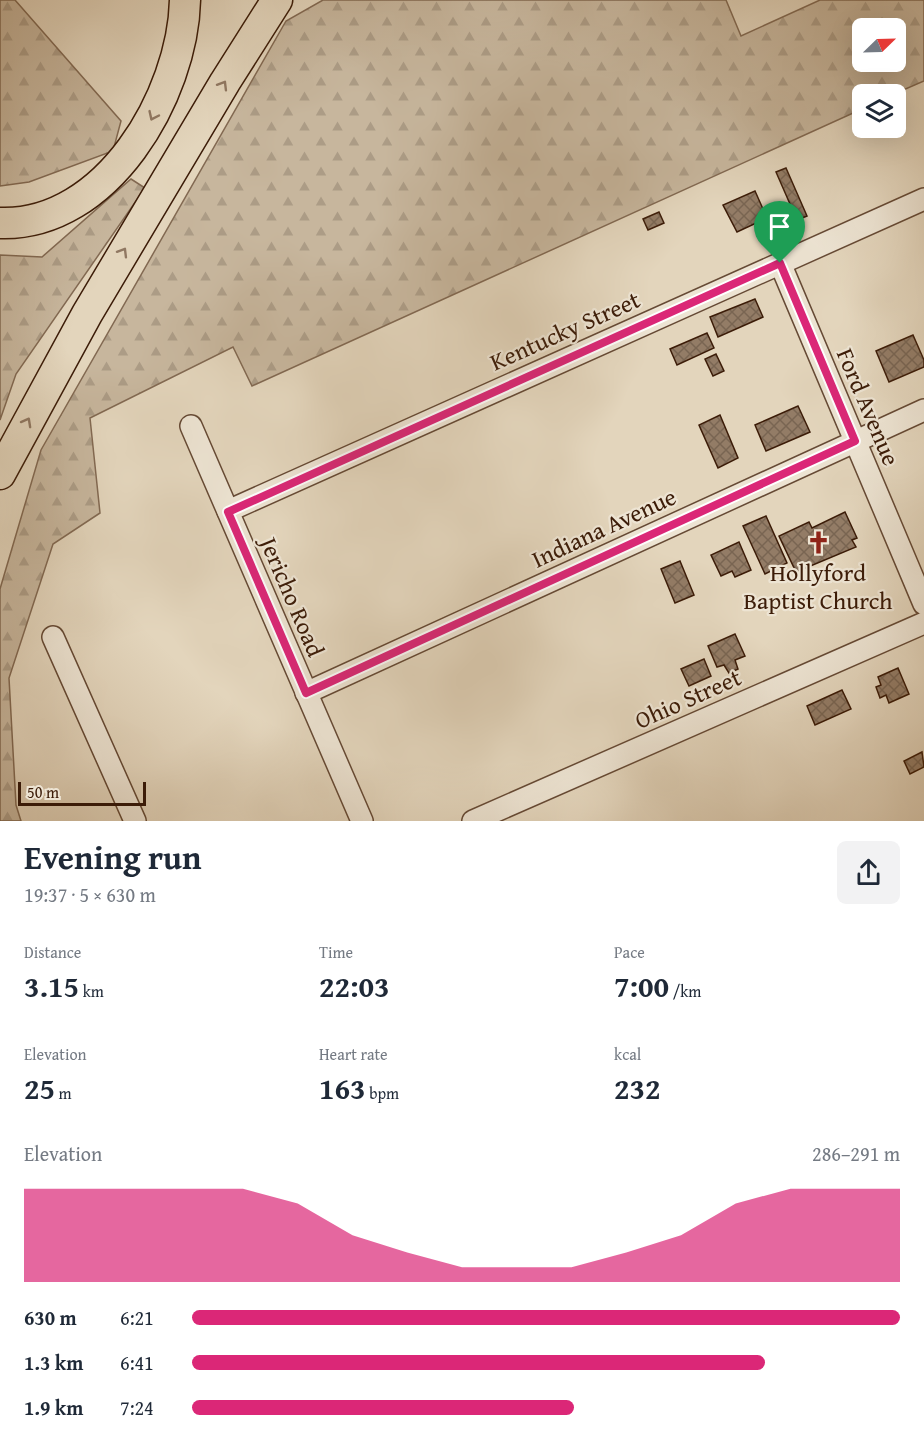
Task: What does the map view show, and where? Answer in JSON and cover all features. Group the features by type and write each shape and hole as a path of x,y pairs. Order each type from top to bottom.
{"highway":[{"path":"0,224 32,222 74,203 110,173 132,149 149,124 175,63 183,33 185,0"},
{"path":"0,474 87,314 225,82 278,0"}],"street":[{"name":"Kentucky Street","path":"228,512 924,199"},
{"name":"Ford Avenue","path":"780,263 924,604"},
{"name":"Indiana Avenue","path":"306,693 924,410"},
{"name":"Jericho Road","path":"191,426 362,821"},
{"name":"Ohio Street","path":"473,821 924,623"},
{"path":"53,637 135,821"}],"green space":[{"path":"0,0 15,0 121,121 113,151 29,182 0,186"},
{"path":"323,0 726,0 741,36 820,0 924,0 924,81 906,89 906,84 852,84 852,114 252,386 233,347 90,418 100,513 53,544 9,678 16,805 21,821 0,821 0,589 41,450 286,21"},
{"path":"131,179 145,188 16,374 0,420 0,255 42,257"}],"building":[{"path":"786,168 807,216 797,220 776,172"},
{"path":"755,191 767,218 737,232 723,205"},
{"path":"659,212 664,223 648,230 643,219"},
{"path":"755,299 763,317 718,337 710,317"},
{"path":"707,333 714,348 677,365 670,349"},
{"path":"913,335 924,360 924,367 889,382 876,351"},
{"path":"716,354 724,371 713,376 705,359"},
{"path":"798,406 810,432 766,451 755,425"},
{"path":"720,415 738,458 718,468 699,425"},
{"name":"Hollyford Baptist Church","path":"845,512 857,538 852,540 856,547 796,572 779,536 809,522 812,528"},
{"path":"766,516 787,563 765,574 743,526"},
{"path":"739,542 751,570 735,577 732,571 721,576 711,555"},
{"path":"680,561 694,595 675,603 661,569"},
{"path":"735,634 745,656 735,660 738,669 729,673 724,665 717,667 708,646"},
{"path":"704,659 711,676 689,686 681,669"},
{"path":"898,668 909,694 889,703 886,695 880,698 876,687 881,685 878,677"},
{"path":"842,690 851,709 815,725 807,706"},
{"path":"922,752 924,767 910,774 904,761"}],"place":[{"name":"Hollyford Baptist Church","path":"818,543"}],"route":[{"path":"780,263 855,441 306,693 228,512 780,263"}]}
